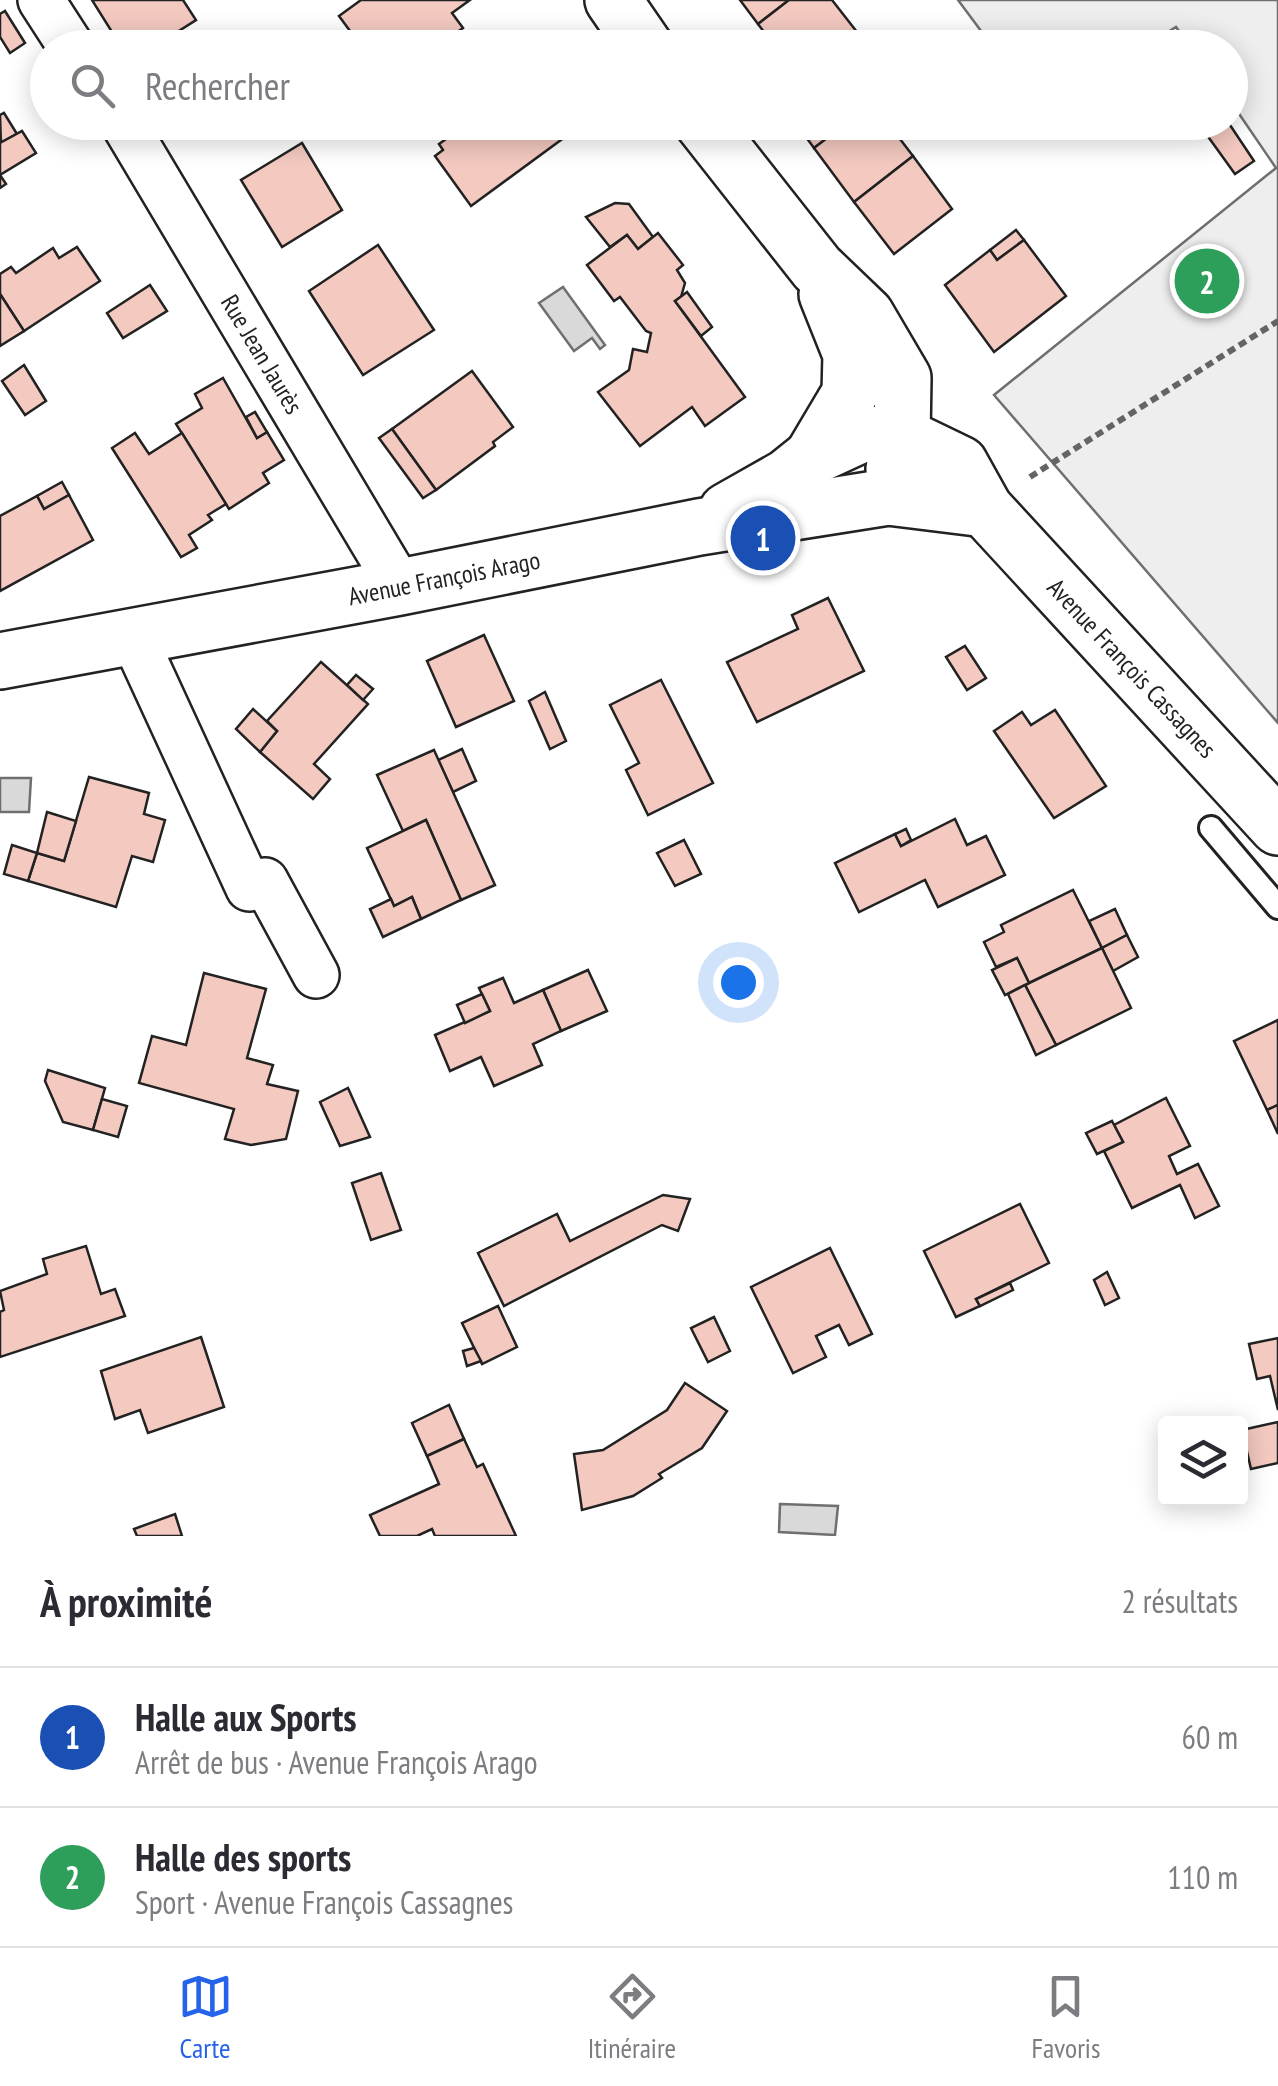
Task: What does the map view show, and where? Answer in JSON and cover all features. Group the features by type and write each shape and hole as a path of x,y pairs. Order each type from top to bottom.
{"main road":[{"path":"613,0 634,30"},
{"path":"716,140 817,268 866,315 904,378 882,435"},
{"path":"817,268 850,354 872,387 888,496 985,509"},
{"path":"812,457 850,393 850,354"},
{"path":"699,527 786,477 812,457 882,435"},
{"name":"Avenue François Cassagnes","path":"882,435 960,464 985,509 1278,827"},
{"name":"Avenue François Arago","path":"0,660 400,587 699,527 888,496"}],"street":[{"path":"41,0 60,30"},
{"name":"Rue Jean Jaurès","path":"134,140 400,587"},
{"path":"133,636 250,888 264,881 316,975"}],"lane":[{"path":"1211,828 1278,907"}],"path":[{"path":"1030,477 1278,321"}],"shaded area":[{"path":"958,0 1278,0 1278,723 994,395 1276,168 1248,127 1248,30 980,30"},
{"path":"563,287 605,345 600,349 592,338 574,351 539,303"},
{"path":"0,778 31,778 29,812 0,812"},
{"path":"780,1504 838,1506 835,1535 779,1532"}],"building":[{"path":"92,0 183,0 196,20 180,30 111,30"},
{"path":"361,0 470,0 452,13 463,28 460,30 349,30 339,16"},
{"path":"740,0 789,0 758,24"},
{"path":"789,0 832,0 855,30 762,30 758,24"},
{"path":"5,11 25,43 10,53 0,37 0,14"},
{"path":"4,113 17,134 1,145 0,115"},
{"path":"22,131 36,153 0,175 0,143"},
{"path":"445,140 561,140 471,206 435,156 443,150 439,144"},
{"path":"808,140 824,140 814,148"},
{"path":"824,140 901,140 913,156 854,202 814,148"},
{"path":"1210,140 1240,140 1254,161 1235,174"},
{"path":"302,143 342,210 282,247 241,180"},
{"path":"913,156 952,209 894,254 854,202"},
{"path":"615,203 629,204 653,237 638,249 627,235 610,247 586,217"},
{"path":"1016,230 1024,240 997,260 990,250"},
{"path":"658,233 683,265 677,270 685,283 681,297 675,301 745,397 705,426 692,407 640,446 598,392 629,370 633,349 647,352 651,333 620,297 614,301 587,265 627,235 638,249"},
{"path":"1024,240 1066,296 994,352 945,285 990,250 997,260"},
{"path":"378,245 434,330 363,375 309,291"},
{"path":"77,247 100,281 24,331 0,294 0,274 11,267 16,273 53,248 59,258"},
{"path":"150,285 167,311 123,338 107,313"},
{"path":"687,292 712,327 701,336 675,301"},
{"path":"0,294 24,331 0,346"},
{"path":"24,365 46,401 25,415 2,381"},
{"path":"472,371 513,427 493,442 495,446 436,490 392,429"},
{"path":"223,378 257,438 267,432 284,460 263,473 269,483 229,509 176,424 202,408 195,394"},
{"path":"255,412 267,432 257,438 246,417"},
{"path":"392,429 436,490 423,498 379,438"},
{"path":"135,433 149,454 182,433 226,504 208,515 212,520 189,535 197,548 181,557 112,448"},
{"path":"62,482 69,495 44,509 37,496"},
{"path":"69,495 93,540 0,591 0,516 37,496 44,509"},
{"path":"828,598 864,671 757,722 727,662 798,629 792,615"},
{"path":"484,635 514,701 456,727 427,661"},
{"path":"965,646 986,678 967,690 946,657"},
{"path":"321,662 368,704 314,764 330,779 313,799 260,752 277,731 267,721"},
{"path":"356,675 373,689 363,700 347,685"},
{"path":"661,680 713,783 648,815 626,770 639,763 610,705"},
{"path":"545,692 566,741 550,749 529,701"},
{"path":"253,709 277,731 260,752 236,729"},
{"path":"1055,710 1106,786 1054,818 994,731 1022,712 1031,725"},
{"path":"462,749 476,781 453,792 438,760"},
{"path":"434,750 495,885 461,900 426,820 403,831 377,775"},
{"path":"89,777 149,793 144,814 165,820 153,862 132,856 116,907 28,881 37,853 64,861"},
{"path":"47,812 76,821 64,861 37,853"},
{"path":"955,819 967,845 986,836 1005,875 938,907 925,880 859,912 835,863 895,834 901,846"},
{"path":"426,820 461,900 421,919 412,897 394,906 367,848"},
{"path":"906,829 911,840 901,846 895,834"},
{"path":"684,840 701,874 675,886 657,853"},
{"path":"12,845 37,853 28,881 4,874"},
{"path":"1073,890 1102,948 1029,983 1017,958 996,967 984,942 1004,932 1001,925"},
{"path":"412,897 421,919 383,937 370,909 391,899 394,906"},
{"path":"1115,909 1127,935 1102,948 1089,921"},
{"path":"1127,935 1138,957 1113,971 1102,948"},
{"path":"1102,948 1131,1008 1056,1045 1025,985"},
{"path":"1017,958 1029,983 1005,995 992,970"},
{"path":"588,970 607,1011 561,1031 543,990"},
{"path":"204,973 266,989 247,1058 273,1065 267,1084 298,1091 286,1139 251,1145 225,1139 234,1109 139,1083 152,1036 186,1045"},
{"path":"503,978 514,1003 543,990 561,1031 533,1044 542,1065 494,1086 481,1057 450,1071 435,1035 490,1011 479,988"},
{"path":"1025,985 1056,1045 1036,1055 1008,994"},
{"path":"482,994 490,1011 465,1023 457,1005"},
{"path":"1278,1020 1278,1105 1267,1110 1234,1041"},
{"path":"48,1070 105,1088 93,1130 63,1122 45,1081"},
{"path":"348,1088 370,1137 340,1146 320,1102"},
{"path":"1166,1098 1190,1146 1169,1156 1177,1174 1198,1164 1219,1206 1195,1218 1180,1185 1132,1208 1104,1151 1123,1142 1114,1125"},
{"path":"102,1099 127,1106 118,1137 93,1130"},
{"path":"1278,1105 1278,1134 1267,1110"},
{"path":"1112,1121 1123,1142 1097,1154 1086,1133"},
{"path":"381,1173 401,1230 371,1240 352,1183"},
{"path":"663,1195 690,1199 678,1231 662,1225 504,1306 478,1253 557,1214 570,1241"},
{"path":"1020,1204 1049,1263 976,1299 980,1306 956,1317 924,1251"},
{"path":"86,1246 101,1294 115,1289 125,1316 0,1357 0,1312 4,1310 0,1291 47,1274 43,1259"},
{"path":"830,1248 872,1334 849,1345 839,1325 816,1336 826,1357 793,1373 751,1287"},
{"path":"1107,1272 1119,1298 1105,1305 1094,1280"},
{"path":"1010,1283 1013,1290 980,1306 976,1299"},
{"path":"498,1306 517,1347 482,1364 462,1323"},
{"path":"714,1317 730,1351 708,1362 691,1328"},
{"path":"201,1337 224,1407 148,1433 140,1410 115,1419 101,1371"},
{"path":"1278,1338 1278,1410 1270,1376 1257,1379 1249,1344"},
{"path":"474,1348 481,1361 467,1366 463,1351"},
{"path":"685,1383 727,1411 702,1448 659,1474 662,1478 633,1496 582,1510 574,1454 603,1450 667,1410"},
{"path":"449,1405 464,1439 427,1456 412,1423"},
{"path":"1278,1422 1278,1463 1251,1469 1248,1429"},
{"path":"464,1439 477,1467 483,1464 516,1536 435,1536 432,1529 417,1536 380,1536 370,1515 439,1484 427,1456"},
{"path":"175,1514 182,1536 137,1536 134,1529"}],"place":[{"name":"Halle des sports","path":"1207,281"},
{"name":"Halle aux Sports","path":"763,538"}]}
